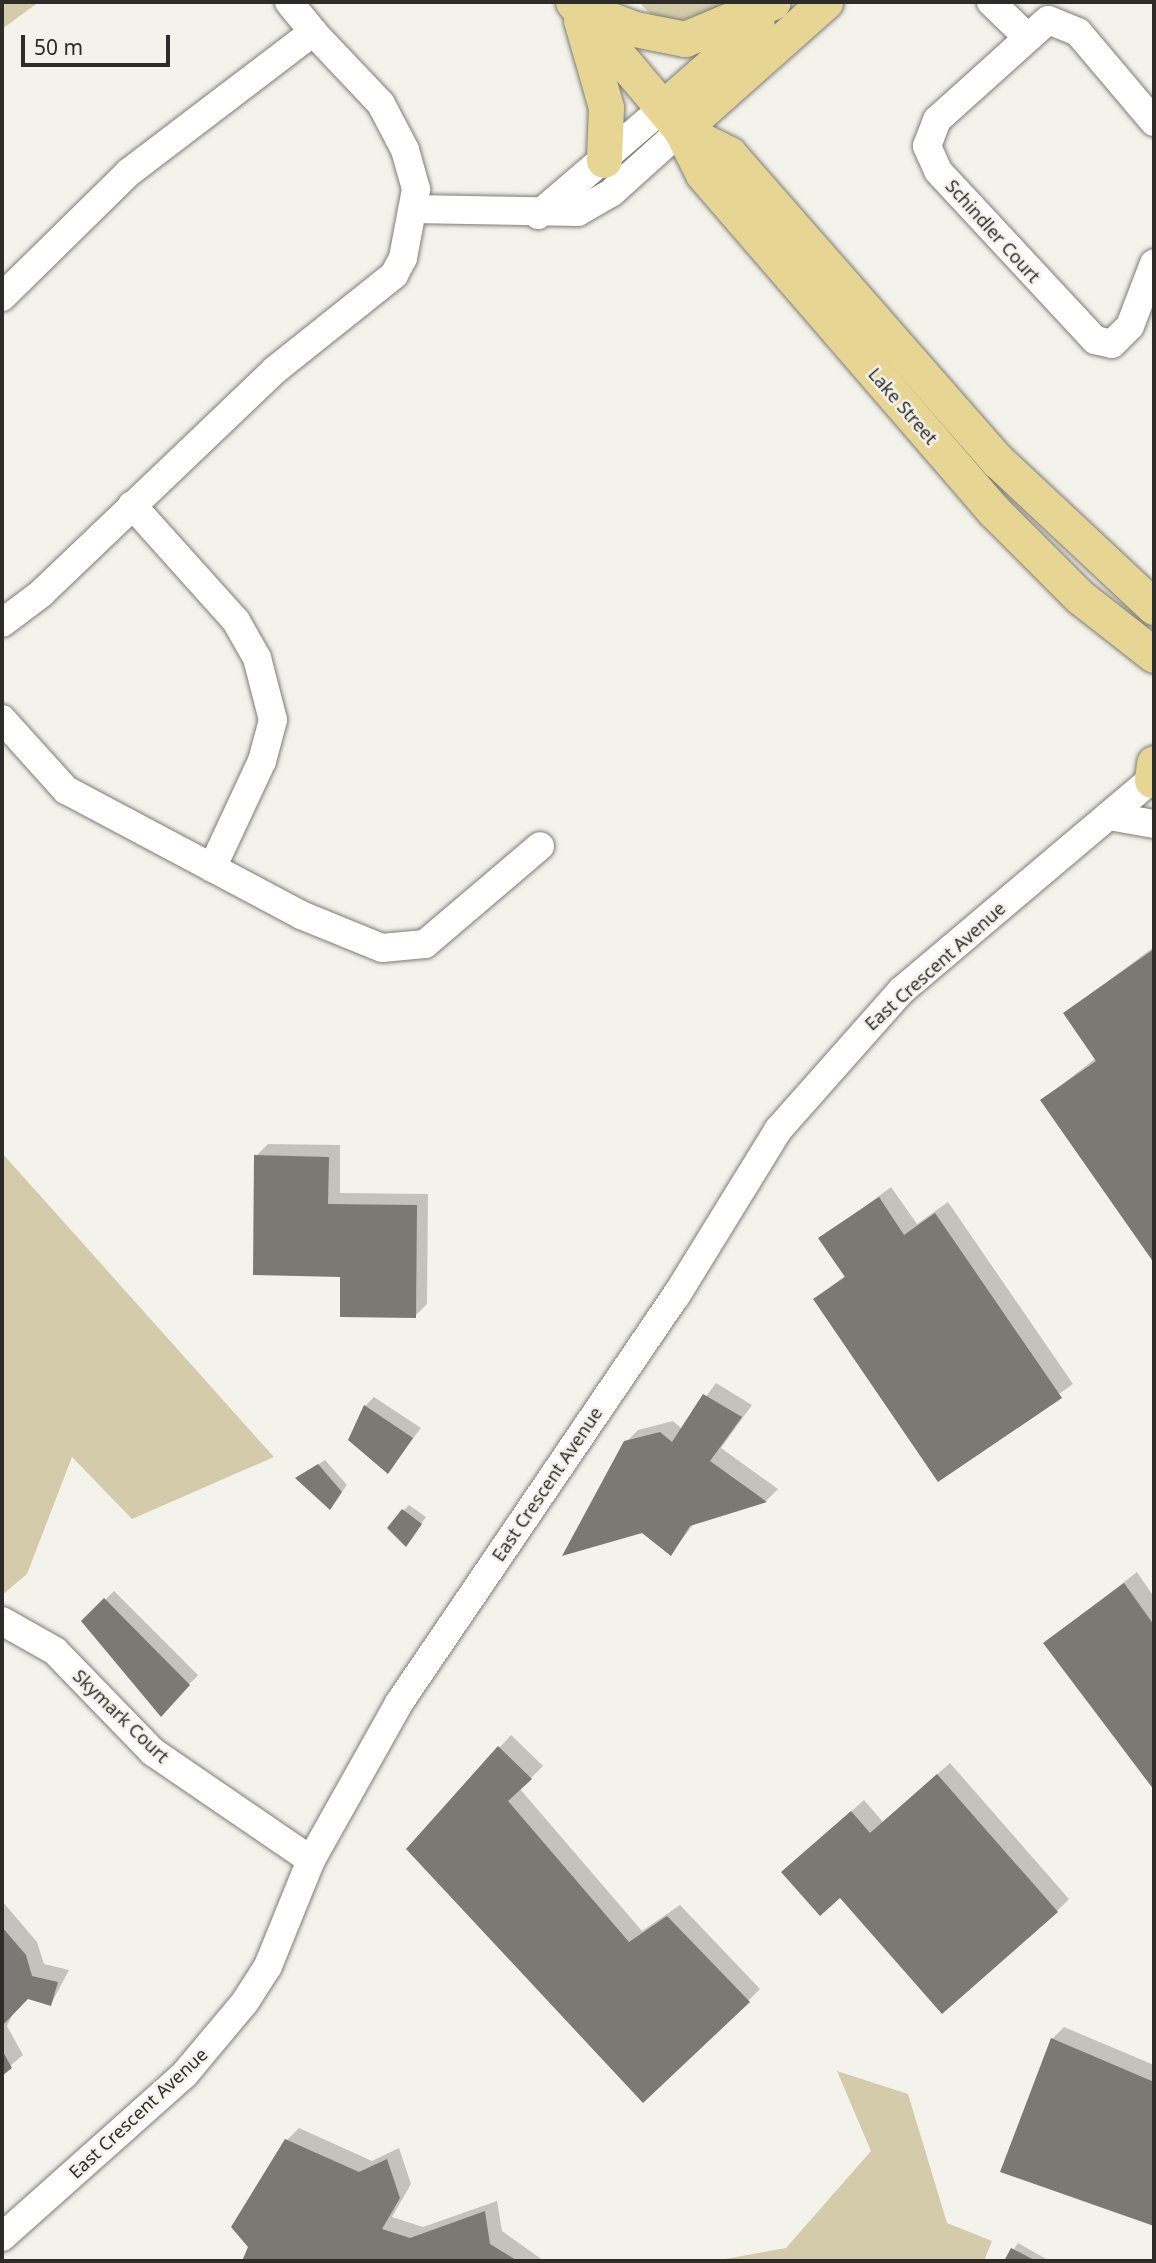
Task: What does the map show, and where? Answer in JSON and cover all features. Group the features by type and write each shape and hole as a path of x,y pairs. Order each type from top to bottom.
{"main road":[{"path":"575,4 635,29 685,39 773,2"},
{"path":"672,119 784,2"},
{"path":"672,119 825,2"},
{"path":"575,4 606,107 604,160"},
{"name":"Lake Street","path":"575,4 672,119 703,174 987,502 1050,570 1151,658"},
{"name":"Lake Street","path":"672,119 729,154 998,461 1151,603"}],"street":[{"path":"2,623 275,370 394,275 414,209 416,189 405,150 381,104 313,32 289,2"},
{"path":"997,5 1025,35"},
{"name":"Schindler Court","path":"1154,122 1072,27 1048,20 1025,35 932,127 927,146 932,163 1095,340 1112,344 1130,326 1154,263"},
{"path":"2,298 128,173 313,32"},
{"path":"414,209 538,215 590,207 672,119"},
{"path":"538,215 604,160 672,119"},
{"path":"132,505 236,621 257,659 273,720 262,761 212,868"},
{"path":"2,719 66,790 212,868 382,948 425,944 540,846"},
{"name":"East Crescent Avenue","path":"2,2237 219,2037 268,1966 311,1860 399,1703 676,1296 778,1130 901,991 1109,816 1153,773"},
{"path":"1109,816 1154,824"},
{"name":"Skymark Court","path":"2,1621 55,1651 153,1752 311,1860"}],"shaded area":[{"path":"2,2 39,2 2,29"},
{"path":"639,2 740,2 729,11 660,24"},
{"path":"2,1153 274,1457 132,1519 72,1457 27,1574 2,1595"},
{"path":"837,2071 908,2094 947,2223 992,2241 984,2261 714,2261 786,2248 871,2151"}],"building":[{"path":"1154,949 1154,1263 1040,1100 1096,1061 1063,1013"},
{"path":"254,1155 329,1157 328,1204 417,1205 416,1318 340,1317 340,1277 253,1275"},
{"path":"879,1197 904,1235 935,1213 1062,1398 938,1482 813,1299 845,1277 818,1238"},
{"path":"703,1394 742,1417 710,1461 767,1502 690,1526 671,1556 642,1533 562,1556 624,1441 660,1432 672,1442"},
{"path":"364,1405 413,1438 388,1474 348,1440"},
{"path":"318,1464 342,1492 330,1510 295,1478"},
{"path":"402,1509 422,1524 406,1547 387,1528"},
{"path":"1124,1583 1154,1625 1154,1790 1043,1643"},
{"path":"104,1598 190,1685 161,1717 81,1621"},
{"path":"498,1746 532,1779 508,1801 629,1942 667,1916 750,2002 643,2103 406,1849"},
{"path":"937,1774 1058,1912 942,2014 840,1898 820,1916 781,1872 851,1811 870,1833"},
{"path":"2,1927 26,1955 32,1976 58,1982 51,2006 28,1999 2,2026"},
{"path":"1051,2038 1154,2082 1154,2226 1000,2172"},
{"path":"2,2050 12,2068 2,2076"},
{"path":"285,2139 359,2172 387,2159 400,2198 382,2229 410,2238 485,2211 490,2244 518,2261 242,2261 248,2247 231,2227"},
{"path":"1011,2248 1036,2261 1004,2261"}]}
